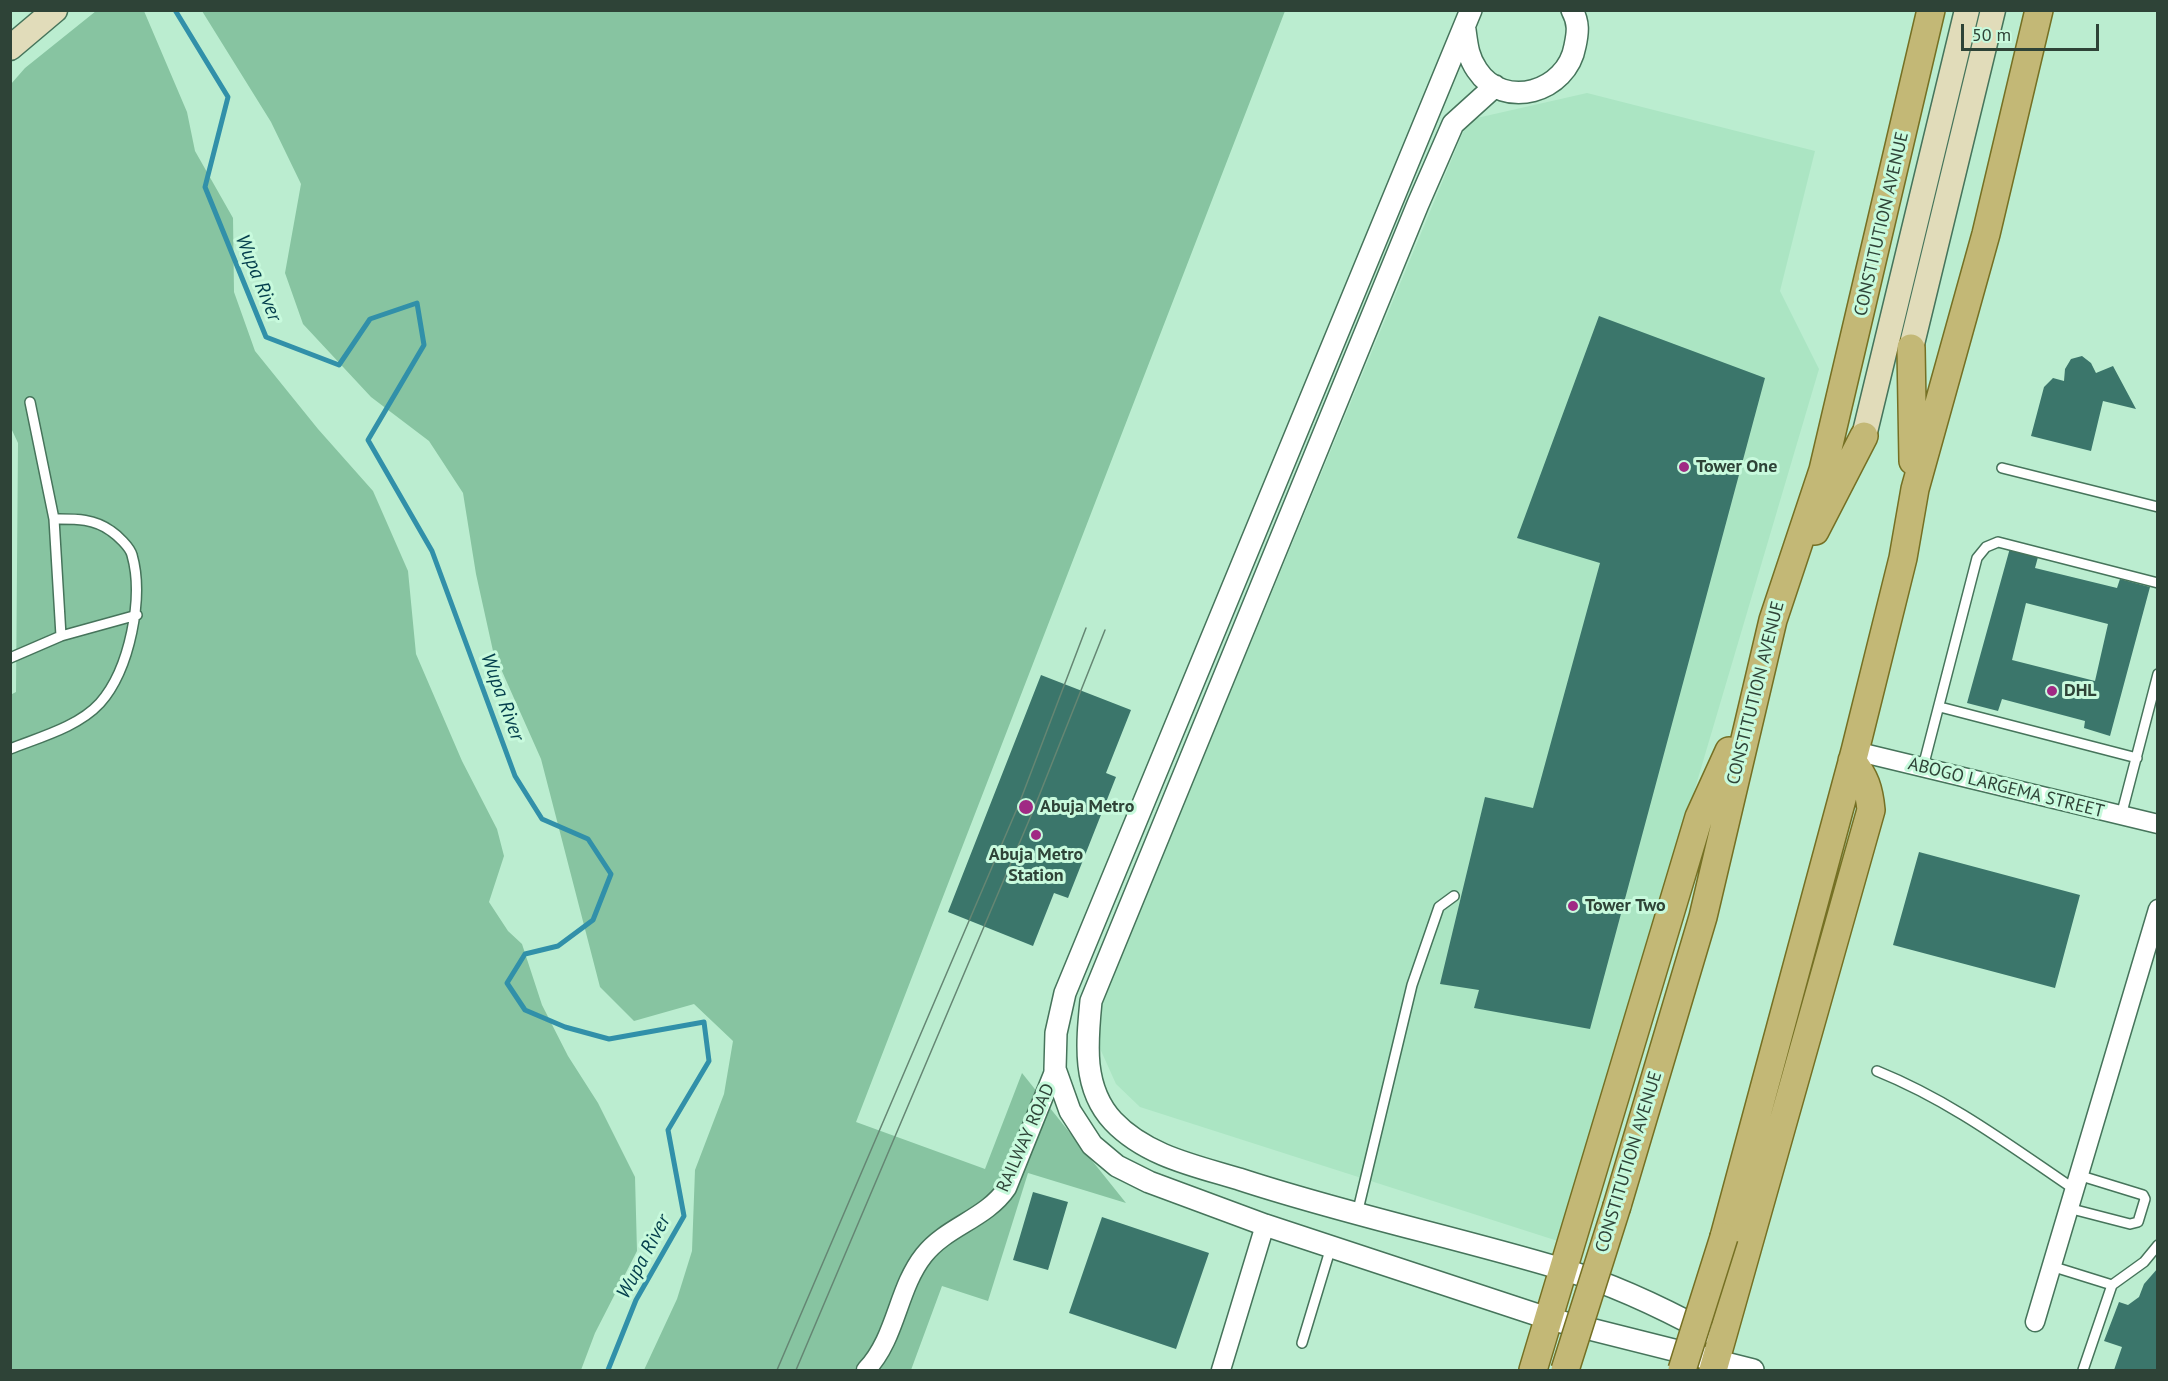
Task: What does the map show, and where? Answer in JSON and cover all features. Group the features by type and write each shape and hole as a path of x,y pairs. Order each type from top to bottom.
{"main road":[{"path":"11,48 55,10"},
{"name":"CONSTITUTION AVENUE","path":"1864,436 1967,10"},
{"path":"1915,489 1911,348 1993,10"},
{"path":"1682,1371 1724,1238 1854,756 1903,558 1915,489 1986,234 2039,10"},
{"name":"CONSTITUTION AVENUE","path":"1565,1371 1703,917 1773,620 1823,470 1929,20"},
{"path":"1786,579 1828,507 1864,436"},
{"path":"1533,1371 1699,817 1756,693"},
{"path":"1717,1358 1870,810 1870,793 1854,756"}],"street":[{"path":"1468,20 1467,53 1478,72 1495,86 1516,93 1538,90 1558,80 1572,62 1578,30 1572,10"},
{"path":"1468,20 1065,993 1056,1033 1055,1070 1070,1111 1092,1144 1117,1166 1149,1182 1266,1225 1550,1319 1717,1358 1752,1370"},
{"path":"1495,86 1464,111 1453,124 1445,141 1091,1001 1087,1067 1097,1096 1112,1121 1135,1139 1164,1155 1279,1192 1564,1270 1678,1317 1717,1358"},
{"name":"ABOGO LARGEMA STREET","path":"1854,756 1923,767 2157,824"},
{"path":"2035,1322 2157,909"},
{"name":"RAILWAY ROAD","path":"866,1371 888,1339 912,1274 924,1255 938,1240 998,1202 1007,1188 1055,1070"},
{"path":"1221,1371 1266,1225"}],"lane":[{"path":"30,402 54,519 61,636"},
{"path":"2002,468 2157,507"},
{"path":"10,749 72,724 100,703 122,667 137,615 132,553 112,531 92,520 54,519"},
{"path":"1923,767 1977,558 1986,547 1998,542 2157,583"},
{"path":"10,658 61,636 137,615"},
{"path":"2121,816 2138,758 2157,674"},
{"path":"1940,707 2138,758"},
{"path":"1357,1214 1412,986 1439,907 1454,896"},
{"path":"1877,1071 1922,1089 2076,1182 2143,1195 2145,1199 2138,1222 2130,1224 2068,1208"},
{"path":"2083,1371 2112,1285 2144,1262 2157,1245"},
{"path":"1302,1344 1331,1247"},
{"path":"2051,1266 2112,1285"}],"shaded area":[{"path":"96,11 144,11 187,112 195,151 233,218 234,292 255,351 318,429 373,491 408,571 416,654 462,761 497,829 504,856 489,902 508,931 522,944 542,1005 568,1056 598,1103 635,1177 637,1251 595,1333 581,1370 11,1370 10,695 16,692 18,443 11,428 11,84 25,68"},
{"path":"202,11 1285,11 856,1122 985,1169 1022,1073 1126,1203 1028,1173 988,1301 942,1286 911,1370 644,1370 677,1299 692,1251 695,1170 724,1094 733,1041 694,1004 634,1021 600,987 541,759 493,651 476,574 463,493 429,441 371,397 303,324 285,273 301,184 271,122"},
{"path":"1587,93 1815,151 1780,291 1819,369 1561,1242 1140,1107 1116,1084 1098,1044 1101,1004 1468,120"}],"building":[{"path":"1599,316 1765,378 1590,1029 1474,1008 1479,990 1440,984 1485,797 1533,808 1600,563 1517,538"},
{"path":"2082,356 2091,363 2096,373 2113,366 2136,409 2103,401 2091,451 2031,436 2044,387 2053,378 2064,381 2065,369 2071,359"},
{"path":"2010,548 2038,557 2035,568 2117,588 2120,579 2150,587 2110,736 2084,728 2085,721 2002,699 1998,711 1967,703","holes":["2026,603 2108,624 2095,681 2012,660"]},
{"name":"Abuja Metro Station","path":"1041,675 1131,710 1106,773 1116,777 1068,898 1054,893 1033,946 948,912"},
{"path":"1919,852 2080,895 2055,988 1893,945"},
{"path":"1033,1192 1068,1202 1048,1270 1013,1260"},
{"path":"1102,1217 1209,1253 1176,1349 1069,1313"},
{"path":"2158,1268 2158,1370 2114,1370 2122,1347 2104,1341 2119,1302 2128,1305 2139,1297 2144,1284"}],"waterway":[{"name":"Wupa River","path":"175,10 228,97 205,187 266,337 339,365 370,319 417,303 424,345 368,440 432,551 515,776 542,819 588,839 611,874 593,920 558,946 525,954 507,983 525,1010 565,1027 609,1039 704,1022 709,1061 668,1130 684,1216 636,1300 608,1370"}],"tram line":[{"path":"777,1370 1019,804 1086,628"},
{"path":"796,1370 1033,811 1105,630"}],"place":[{"name":"Tower One","path":"1684,467"},
{"name":"DHL","path":"2052,691"},
{"name":"Abuja Metro","path":"1026,807"},
{"name":"Abuja Metro Station","path":"1036,835"},
{"name":"Tower Two","path":"1573,906"}]}
